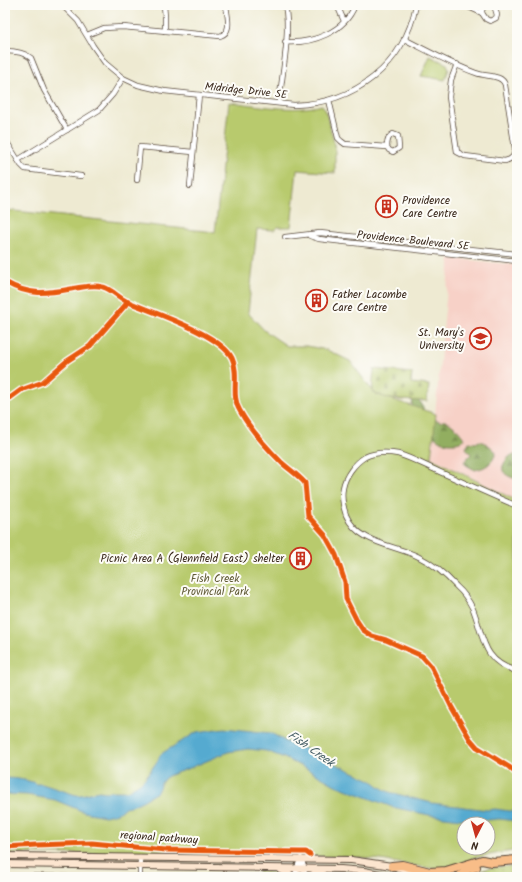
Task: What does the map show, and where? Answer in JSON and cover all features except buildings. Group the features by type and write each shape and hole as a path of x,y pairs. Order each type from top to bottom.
{"highway":[{"path":"392,866 402,865 430,872 446,871 482,860 492,862"},
{"path":"459,877 474,867 492,862 517,860"},
{"path":"465,877 474,867"}],"main road":[{"path":"5,856 351,860 392,866 427,877"},
{"path":"5,864 272,867 364,871 396,877"},
{"path":"272,867 286,871 293,877"},
{"path":"309,877 326,869"}],"street":[{"name":"Midridge Drive SE","path":"62,5 75,16 92,46 105,63 123,78 138,85 152,90 279,103 305,104 329,100 348,93 373,78 394,57 411,25 416,5"},
{"path":"164,5 165,31"},
{"path":"87,35 98,30 118,27 223,36 228,29 226,5"},
{"path":"279,103 286,26 285,5"},
{"path":"337,5 344,21"},
{"path":"285,42 301,43 316,40 329,33 344,21 351,14 355,5"},
{"path":"464,5 482,13 486,19 490,21 494,20 497,15 494,5"},
{"path":"482,13 485,5"},
{"path":"404,39 480,74 498,77 504,82 515,149 514,156 509,160 465,156 457,152 449,97 451,80 457,64"},
{"path":"5,51 26,54 31,58 44,90 67,130"},
{"path":"18,160 88,117 106,103 123,78"},
{"path":"190,186 199,95"},
{"path":"329,100 340,141 345,144 387,147"},
{"path":"5,139 18,160 27,170 81,176"},
{"path":"137,180 140,147 193,152"},
{"name":"Providence Boulevard SE","path":"285,237 320,233 517,254"},
{"name":"Providence Boulevard SE","path":"308,235 331,241 517,261"},
{"path":"517,506 410,459 391,453 378,453 363,458 349,474 343,490 344,511 348,520 367,538 419,557 434,566 447,577 463,594 469,603 476,618 482,640 488,652 499,663 517,671"},
{"path":"140,857 140,877"},
{"path":"296,877 297,868 301,859"},
{"path":"301,859 304,869 304,877"},
{"path":"5,876 71,877"}],"shaded area":[{"name":"St. Mary's University","path":"450,258 517,265 517,501 431,457"}],"green space":[{"path":"430,56 447,64 449,69 445,80 421,76"},
{"name":"Fish Creek Provincial Park","path":"229,102 288,108 322,105 325,109 335,146 335,173 297,170 291,227 278,227 274,230 257,229 248,313 265,331 287,346 307,346 327,350 350,361 375,394 436,414 431,458 517,501 517,850 496,854 496,816 456,816 456,856 483,856 472,858 472,860 441,870 375,859 351,857 5,853 5,210 215,232"},
{"path":"374,369 412,373 411,383 429,385 427,401 397,400 382,397 376,394 372,390"},
{"path":"413,400 418,400 421,403 423,414 440,422 447,422 456,429 464,439 459,442 449,443 442,442 437,439 428,431 412,405"},
{"path":"479,441 484,442 496,452 493,460 488,465 475,470 466,465 464,462 471,454 466,448 469,442 476,443"},
{"path":"512,455 515,455 514,460 517,461 517,479 510,477 503,471 503,466 506,460"},
{"path":"517,866 517,871 513,877 470,877 475,873 486,869"},
{"path":"258,871 279,873 289,877 270,877 259,875"}],"water":[{"path":"224,728 271,733 292,745 321,755 327,760 371,780 389,792 432,803 517,812 517,821 496,819 496,816 456,816 456,818 429,815 392,807 335,785 282,757 266,751 248,749 228,752 170,775 161,783 157,792 134,805 125,807 118,813 105,816 84,812 55,800 27,795 5,794 5,778 30,781 76,795 99,791 127,791 140,783 146,777 160,755 197,732"}],"cycle path":[{"path":"5,282 14,287 32,292 48,292 90,286 103,287 109,289 126,301 200,332 225,349 232,358 234,365 237,405 249,425 265,445 282,463 305,483 308,516 325,535 336,555 345,582 346,599 363,630 372,636 386,640 422,656 431,666 451,706 470,739 477,747 509,767 517,774"},
{"path":"5,397 10,398 21,390 43,382 67,361 90,346 128,302"},
{"name":"regional pathway","path":"5,847 92,843 166,850 306,852 310,855"}],"place":[{"name":"Providence Care Centre","path":"386,207"},
{"name":"Father Lacombe Care Centre","path":"317,301"},
{"name":"St. Mary's University","path":"480,339"},
{"name":"Picnic Area A (Glennfield East) shelter","path":"300,559"}],"water label":[{"name":"Fish Creek","path":"311,749"}]}
